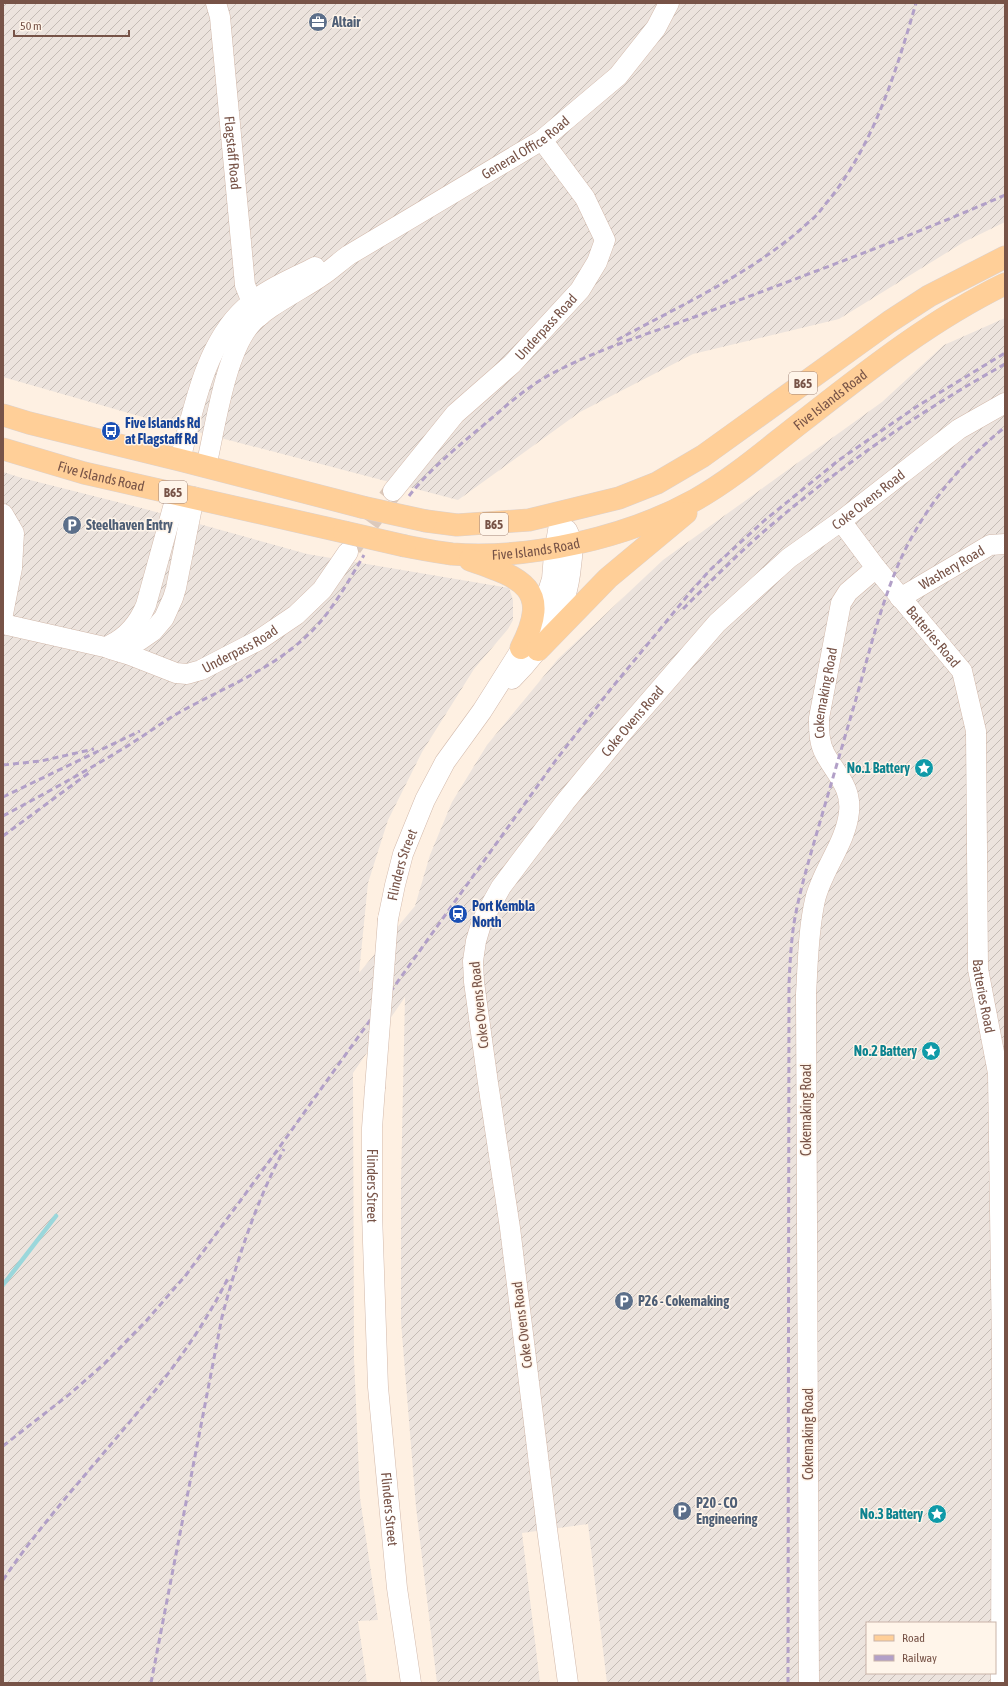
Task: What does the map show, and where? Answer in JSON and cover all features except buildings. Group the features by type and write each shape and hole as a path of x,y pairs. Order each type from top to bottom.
{"main road":[{"name":"Five Islands Road","path":"3,415 29,423 362,507 426,521 457,525 529,520 561,513 638,491 677,472 703,456 889,322 929,296 1005,257"},
{"name":"Five Islands Road","path":"3,449 84,473 186,495 346,542 405,546 453,554 508,554 564,546 622,530 675,510 695,500 724,481 880,361 947,315 1005,284"},
{"path":"529,649 608,578 724,481"},
{"path":"453,554 506,573 518,580 527,588 534,602 534,614 529,631 529,649"}],"street":[{"name":"Flagstaff Road","path":"216,3 220,17 244,278 247,290 256,309"},
{"name":"General Office Road","path":"256,309 289,280 319,264 349,254 542,140 618,76 656,28 668,3"},
{"name":"Underpass Road","path":"393,491 455,414 512,364 580,290 597,262 605,240 585,198 542,140"},
{"path":"180,460 199,388 214,351 232,322 245,308 256,309 250,325 244,333 232,360 222,394 206,467"},
{"name":"Coke Ovens Road","path":"568,1683 546,1529 510,1228 474,982 473,961 476,941 482,921 501,887 543,830 621,734 717,623 790,558 841,521 959,429 1005,403"},
{"name":"Underpass Road","path":"3,624 114,648 136,642 153,631 164,618 174,597 186,495"},
{"name":"Flinders Street","path":"411,1683 397,1588 378,1387 372,1213 372,1128 374,1088 388,919 394,885 403,854 425,800 445,762 529,649 564,546 561,513"},
{"path":"3,514 14,533 12,568 3,614"},
{"name":"Batteries Road","path":"841,521 900,598 962,671 976,731 978,969 998,1073 1002,1347 1001,1683"},
{"name":"Underpass Road","path":"102,646 176,673 186,674 201,670 250,645 290,619 308,605 322,590 346,542"},
{"name":"Washery Road","path":"900,598 990,545 1005,544"},
{"name":"Cokemaking Road","path":"809,1683 806,994 808,945 815,900 845,830 849,812 849,801 844,781 825,753 821,744 819,735 819,718 841,603 848,592 876,568"}],"shaded area":[{"path":"3,3 1005,3 1005,222 964,242 839,319 693,354 580,412 458,500 160,422 3,377"},
{"path":"1005,318 1005,1683 607,1683 588,1524 522,1533 540,1683 437,1683 416,1507 401,1322 401,1183 405,997 353,1073 354,1358 360,1498 378,1620 358,1621 367,1683 3,1683 3,472 145,509 307,554 509,588 513,600 513,620 508,629 474,669 422,752 388,820 368,883 359,973 415,906 430,855 452,802 487,745 558,659 663,560 882,402 944,345"}],"waterway":[{"path":"3,1285 56,1216"}],"tunnel":[{"path":"352,547 393,491"}],"railway":[{"path":"617,340 742,272 789,239 813,219 844,179 871,131 891,81 916,3"},
{"path":"409,496 417,486 461,444 524,391 553,373 594,354 864,253 1005,195"},
{"path":"3,1446 71,1393 105,1363 147,1320 186,1275 276,1152 556,760 610,690 710,570 765,520 839,460 916,407 1005,353"},
{"path":"683,609 762,533 820,486 910,421 1005,364"},
{"path":"788,1683 789,984 794,923 815,839 874,633 895,571 914,534 935,500 975,454 1005,427"},
{"path":"3,816 105,760 180,712 250,676 282,656 313,630 328,613 364,555"},
{"path":"3,797 140,731"},
{"path":"3,765 41,761 94,749"},
{"path":"3,836 90,772"},
{"path":"151,1683 222,1317 234,1274 256,1210 284,1149"},
{"path":"3,1580 60,1505 121,1432 180,1357 206,1318 229,1276"}],"place":[{"name":"Altair","path":"318,22"},
{"name":"Five Islands Rd at Flagstaff Rd","path":"111,431"},
{"name":"Steelhaven Entry","path":"72,525"},
{"name":"No.1 Battery","path":"924,768"},
{"name":"Port Kembla North","path":"458,914"},
{"name":"No.2 Battery","path":"931,1051"},
{"name":"P26 - Cokemaking","path":"624,1301"},
{"name":"P20 - CO Engineering","path":"682,1511"},
{"name":"No.3 Battery","path":"937,1514"}]}
